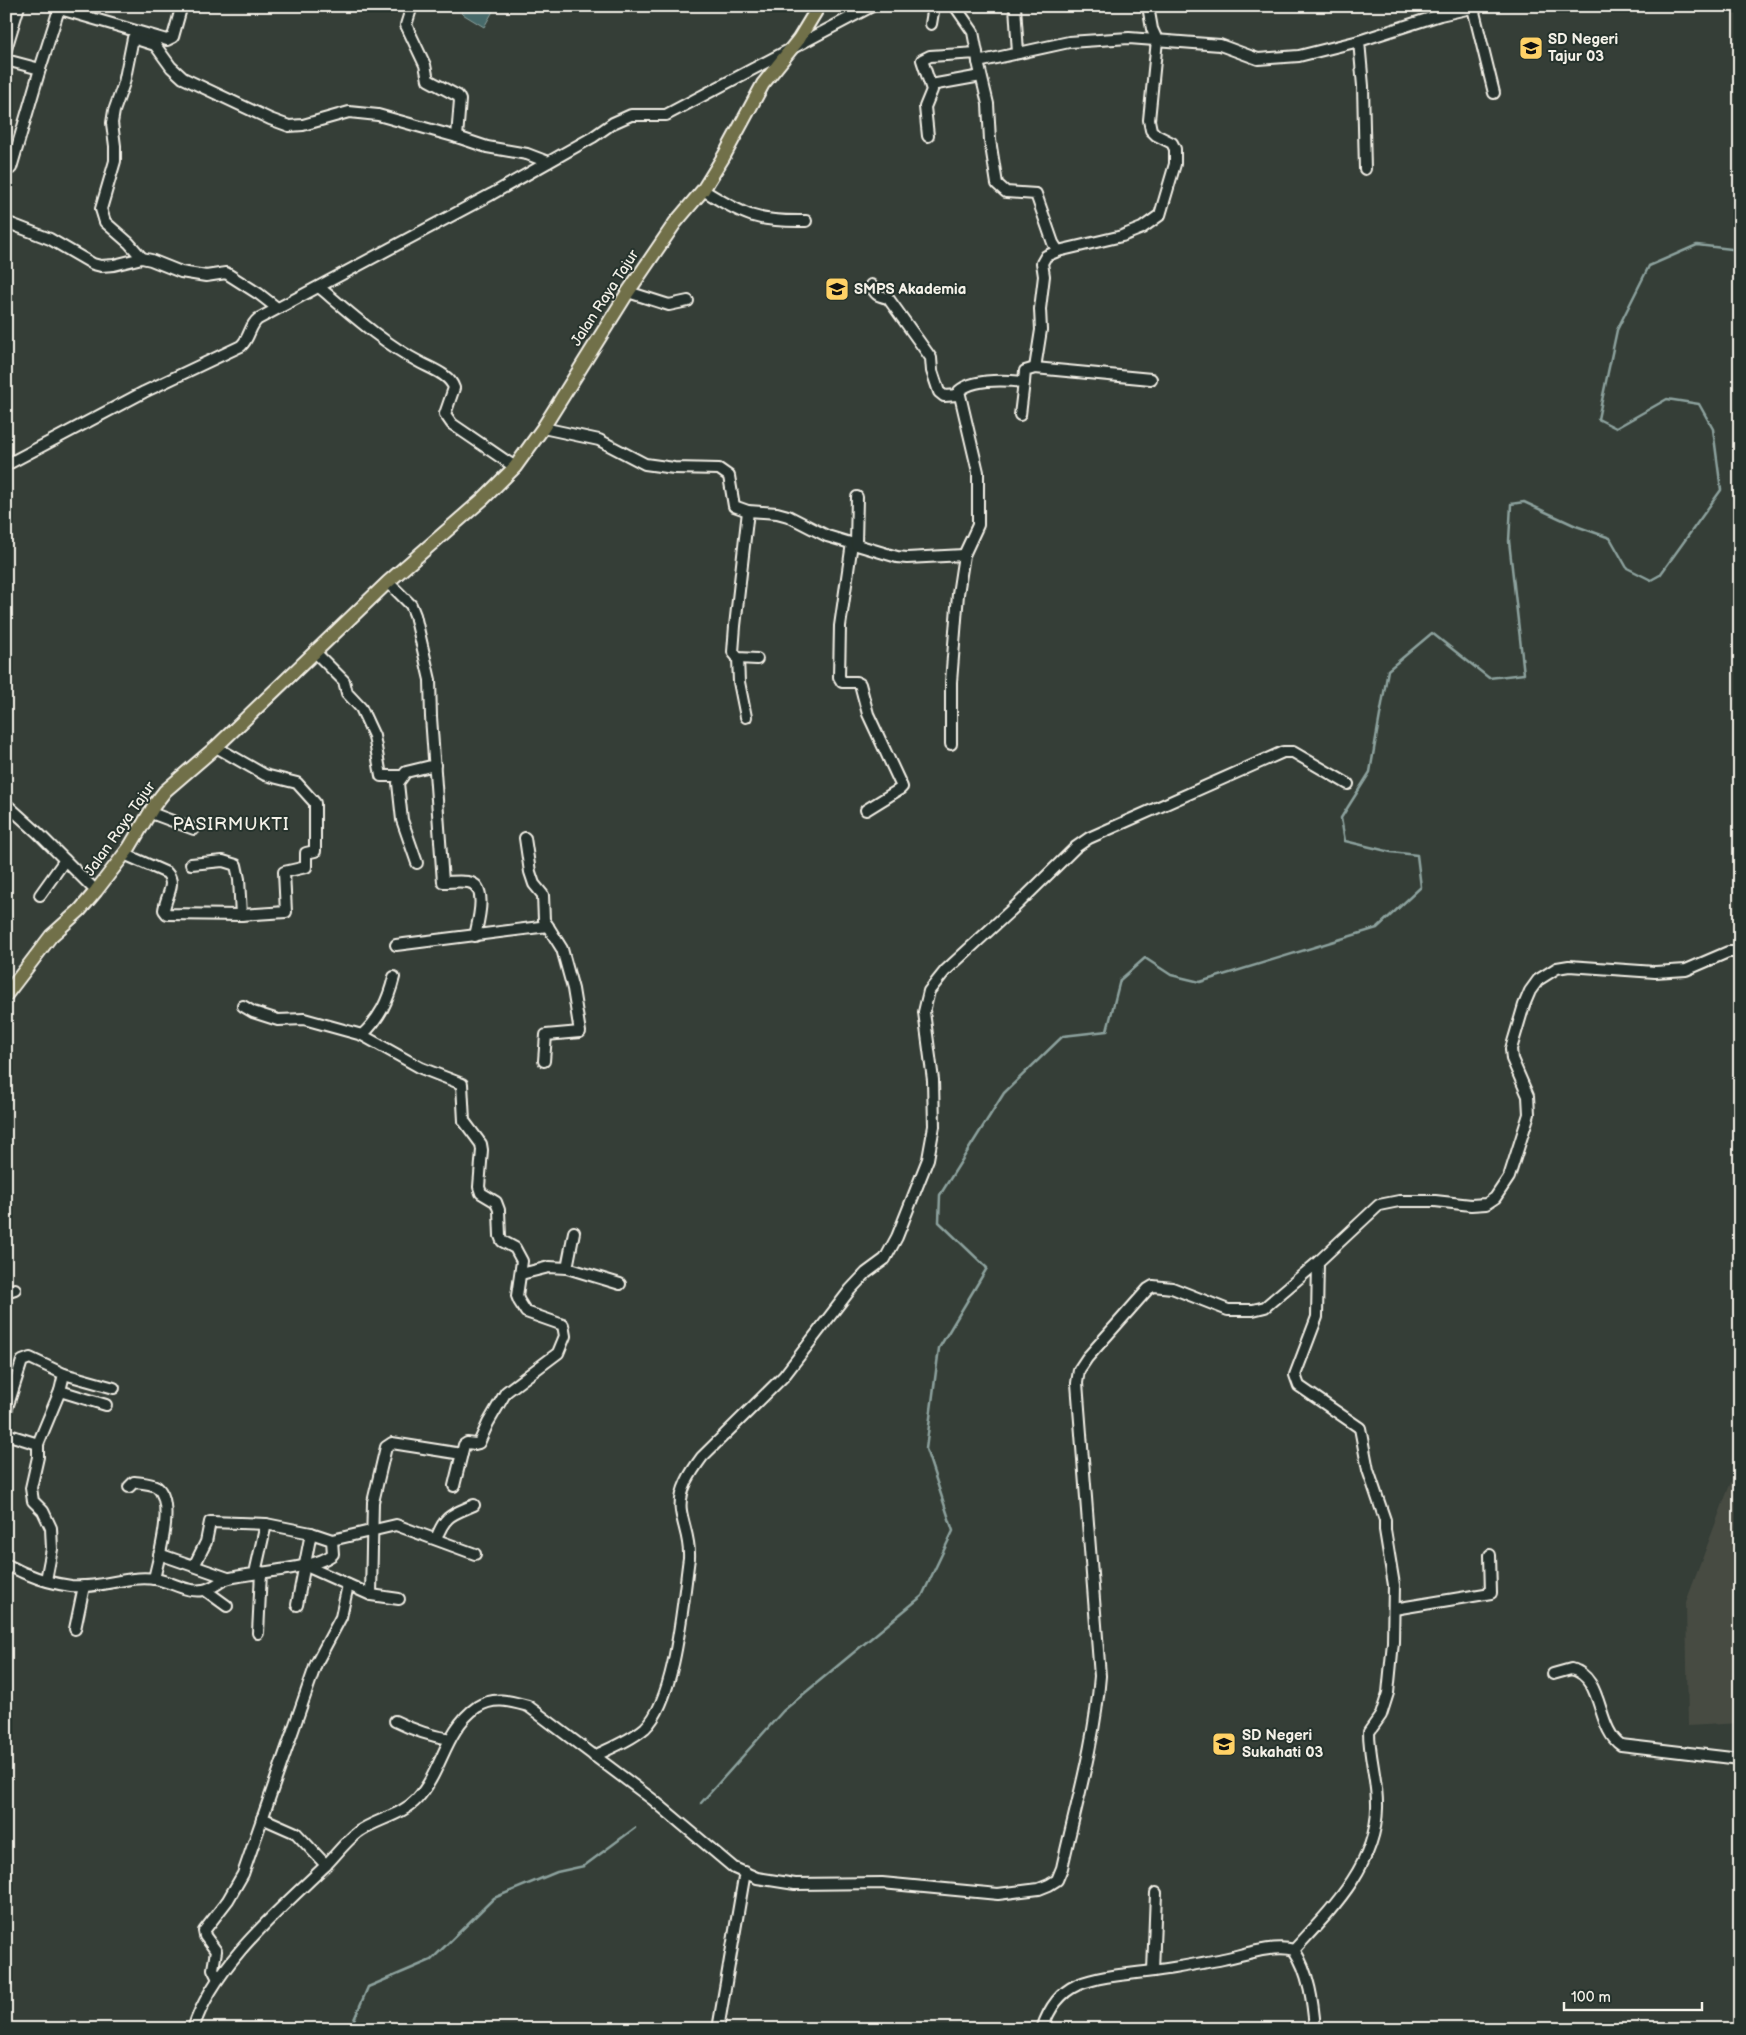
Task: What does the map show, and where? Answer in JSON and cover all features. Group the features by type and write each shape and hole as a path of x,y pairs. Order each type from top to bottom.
{"main road":[{"name":"Jalan Raya Tajur","path":"6,995 51,936 80,910 96,891 124,854 155,804 166,791 216,747 388,582 483,499 515,467 543,428 628,292 675,223 704,190 763,84 791,49 819,6"}],"street":[{"path":"6,48 19,6"},
{"path":"11,168 40,68 60,8 167,40 173,37 180,12 178,6"},
{"path":"412,6 406,25 422,58 428,80 458,96 457,137"},
{"path":"6,465 144,392 241,346 255,321 548,162 627,116 666,115 872,6"},
{"path":"931,24 934,6"},
{"path":"955,6 973,32 988,104 990,140 997,184 1006,192 1036,194 1053,243 1058,251"},
{"path":"1015,6 1018,53"},
{"path":"1035,368 1041,330 1040,309 1044,276 1042,263 1046,256 1058,251 1122,236 1142,228 1160,216 1175,164 1175,149 1172,144 1151,130 1149,120 1157,40 1152,29 1148,6"},
{"path":"928,136 925,107 932,90 922,60 930,56 978,58 1018,53 1069,42 1129,38 1220,45 1258,59 1299,56 1359,41 1440,15 1476,7 1494,93"},
{"path":"142,258 106,222 102,209 115,161 112,123 114,111 124,83 133,38 155,45 171,67 183,78 289,126 302,126 349,112 378,115 457,137 488,148 527,154 548,162"},
{"path":"1359,41 1363,86 1365,169"},
{"path":"6,60 40,68"},
{"path":"931,85 981,76"},
{"path":"704,190 728,206 752,217 782,222 806,222"},
{"path":"6,222 50,239 93,264 101,266 142,258 182,272 206,276 226,274 255,291 277,308"},
{"path":"871,285 874,293 888,298 931,358 932,372 939,392 944,396 958,395"},
{"path":"319,287 368,329 415,360 447,378 454,388 445,414 446,418 515,467"},
{"path":"628,292 669,305 688,301"},
{"path":"1020,415 1025,371 1035,368 1151,379"},
{"path":"951,744 952,663 958,594 964,555 978,525 978,472 958,395 962,388 992,380 1024,382"},
{"path":"543,428 599,440 645,464 674,468 719,469 729,476 734,506 748,511 788,516 816,532 854,544 907,558 964,555"},
{"path":"857,497 854,544 840,626 839,680 860,684 868,714 902,787 866,810"},
{"path":"746,717 739,682 738,658 733,652 748,511"},
{"path":"388,582 411,605 418,625 432,693 431,717 443,882 468,882 473,884 479,891 481,904 475,936"},
{"path":"315,652 344,681 347,693 361,708 374,736 381,776 402,776"},
{"path":"738,658 757,659"},
{"path":"124,854 170,877 172,883 164,906 167,914 241,915 286,912 284,872 306,867 306,853 315,851 315,803 297,783 265,775 216,747"},
{"path":"594,1756 646,1727 661,1704 670,1679 689,1558 690,1542 681,1509 683,1491 692,1470 784,1376 850,1290 866,1273 885,1259 897,1237 928,1159 934,1126 933,1080 924,1012 928,991 945,971 1076,847 1089,838 1282,752 1293,752 1348,784"},
{"path":"417,863 402,820 399,807 398,783 406,772 435,765"},
{"path":"6,804 38,832 96,891"},
{"path":"151,813 194,829"},
{"path":"525,838 530,872 534,884 543,895 544,920 562,949 573,989 580,1032 546,1036 544,1061"},
{"path":"40,895 65,860"},
{"path":"191,864 222,861 236,865 239,879 241,915"},
{"path":"396,945 548,926"},
{"path":"193,2029 218,1979 244,1946 358,1832 398,1812 416,1799 426,1787 450,1739 462,1722 477,1708 489,1701 507,1701 528,1706 652,1799 734,1868 757,1878 795,1884 882,1883 998,1894 1039,1889 1057,1880 1062,1868 1090,1740 1098,1699 1100,1676 1077,1383 1079,1370 1087,1358 1148,1289 1153,1286 1172,1288 1228,1310 1253,1310 1265,1307 1318,1262 1379,1205 1399,1200 1472,1205 1486,1204 1495,1198 1509,1177 1529,1114 1528,1096 1515,1069 1511,1048 1530,991 1538,980 1557,968 1569,966 1655,972 1686,970 1728,952 1740,952"},
{"path":"362,1035 381,1014 389,998 394,977"},
{"path":"243,1006 253,1012 278,1020 304,1019 362,1035 421,1068 462,1084 464,1121 482,1150 479,1188 481,1193 496,1202 498,1206 502,1241 515,1248 522,1260 517,1296 526,1312 562,1325 566,1336 558,1353 506,1392 488,1423 480,1442 477,1444 466,1443 454,1486"},
{"path":"567,1268 574,1232"},
{"path":"1294,1950 1347,1888 1363,1861 1372,1838 1377,1809 1369,1732 1381,1715 1388,1693 1394,1609 1393,1570 1385,1530 1385,1520 1368,1470 1360,1428 1299,1386 1295,1375 1317,1317 1318,1262"},
{"path":"521,1274 549,1267 567,1268 620,1284"},
{"path":"6,1411 22,1361 25,1358 30,1358 64,1374 114,1388"},
{"path":"46,1580 52,1549 51,1528 43,1511 33,1501 30,1488 38,1457 38,1444 60,1391 64,1374"},
{"path":"85,1398 90,1381"},
{"path":"60,1391 106,1405"},
{"path":"6,1434 38,1444"},
{"path":"371,1596 373,1502 382,1458 388,1444 462,1454"},
{"path":"129,1487 134,1482 150,1484 158,1488 165,1504 165,1528 154,1579"},
{"path":"436,1540 444,1520 474,1505"},
{"path":"194,1566 206,1542 210,1522 266,1524 311,1533 332,1540 396,1525 475,1554"},
{"path":"258,1633 258,1573 266,1524"},
{"path":"297,1605 311,1533"},
{"path":"6,1565 59,1584 84,1586 154,1579 184,1589 205,1590 228,1578 304,1565 327,1559 333,1554 332,1540"},
{"path":"159,1554 228,1578"},
{"path":"1394,1609 1491,1593 1490,1556"},
{"path":"304,1565 371,1596 399,1599"},
{"path":"218,1979 213,1968 216,1951 204,1931 238,1884 316,1664 341,1617 348,1585"},
{"path":"74,1629 84,1586"},
{"path":"205,1590 227,1606"},
{"path":"1553,1674 1571,1669 1581,1674 1594,1690 1609,1733 1621,1745 1740,1759"},
{"path":"395,1722 432,1736 450,1739"},
{"path":"262,1818 296,1833 326,1865"},
{"path":"718,2029 744,1872"},
{"path":"1153,1971 1156,1893"},
{"path":"1042,2029 1051,2009 1062,1995 1076,1986 1101,1979 1202,1963 1262,1951 1294,1950"},
{"path":"1294,1950 1307,1981 1315,2029"}],"shaded area":[{"path":"1740,1458 1740,1723 1688,1726 1686,1602"}],"water":[{"path":"464,6 496,6 484,27 461,13"}],"waterway":[{"path":"701,1803 783,1711 922,1596 953,1531 926,1449 939,1348 987,1268 939,1222 940,1195 1004,1093 1063,1036 1107,1031 1120,980 1145,958 1171,975 1200,982 1377,928 1421,887 1417,855 1391,852 1345,841 1341,818 1370,772 1388,670 1432,633 1489,678 1524,674 1509,541 1511,504 1524,502 1576,526 1610,538 1627,568 1651,580 1660,575 1721,490 1713,429 1699,404 1667,399 1616,428 1598,419 1617,330 1649,266 1697,245 1740,250"},
{"path":"350,2029 368,1987 431,1960 494,1898 557,1872 584,1866 635,1828"}],"place":[{"name":"SD Negeri Tajur 03","path":"1531,48"},
{"name":"SMPS Akademia","path":"837,289"},
{"name":"SD Negeri Sukahati 03","path":"1224,1744"}],"district":[{"name":"PASIRMUKTI","path":"231,824"}]}
